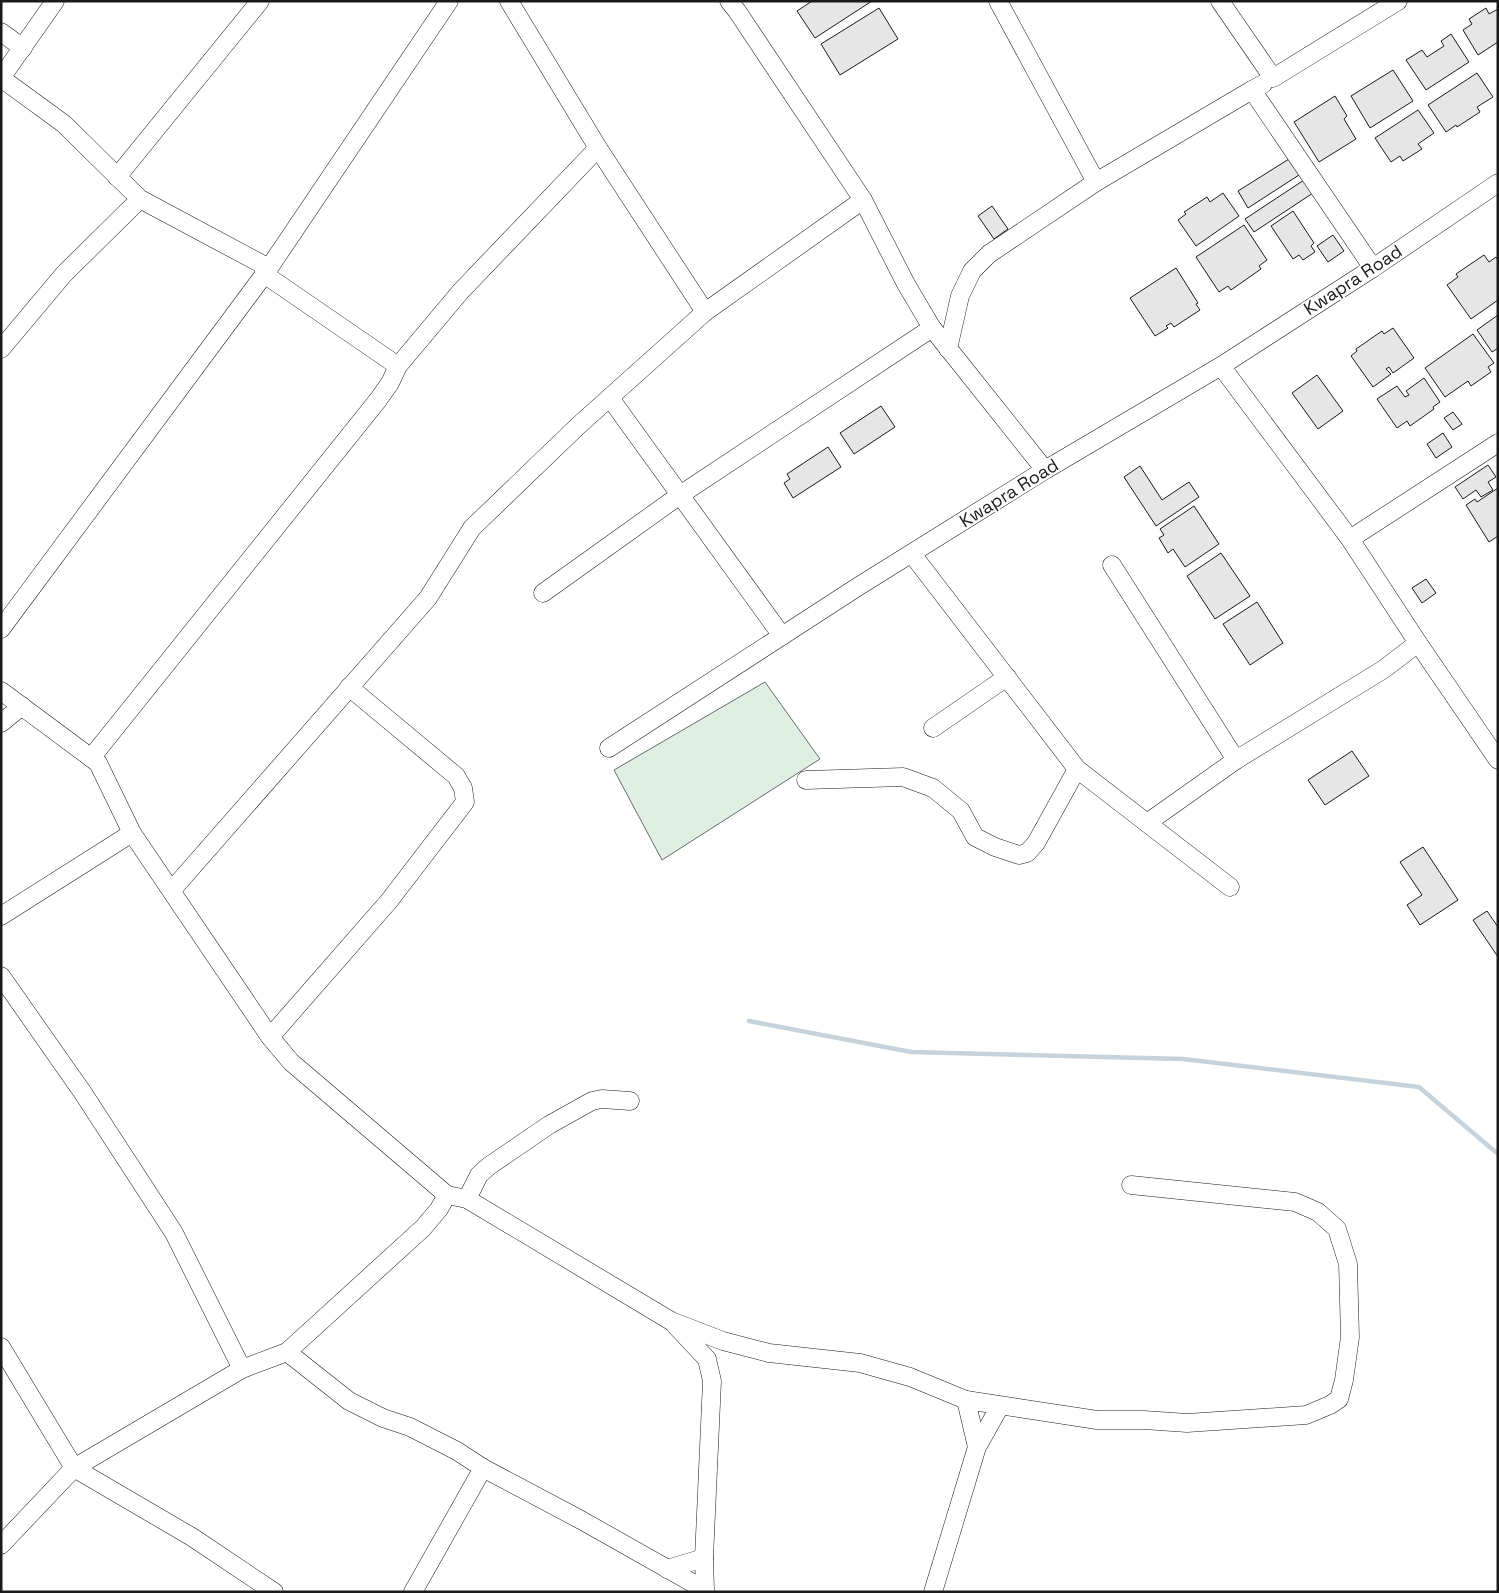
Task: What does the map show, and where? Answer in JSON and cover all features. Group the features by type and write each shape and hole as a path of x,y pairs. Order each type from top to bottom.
{"street":[{"path":"55,1 1,78 64,124 140,199 266,271 398,366"},
{"path":"117,177 260,1"},
{"path":"1,629 266,271 450,1"},
{"path":"509,1 598,148 705,312"},
{"path":"998,1 1096,182"},
{"path":"1220,1 1273,78"},
{"path":"948,349 960,296 972,271 989,254 1096,182 1273,78 1398,1"},
{"path":"739,4 863,200 906,284 932,328 1045,470"},
{"path":"1,32 23,48"},
{"path":"1252,90 1372,268"},
{"path":"92,758 378,400 390,383 398,366 461,291 598,148"},
{"name":"Kwapra Road","path":"609,748 1045,470 1220,366 1372,268 1498,183"},
{"path":"1,349 64,274 140,199"},
{"path":"172,890 428,598 472,528 579,425 705,312 863,200"},
{"path":"543,593 680,495 932,328"},
{"path":"1220,366 1350,539 1498,760"},
{"path":"610,398 782,636"},
{"path":"1350,539 1498,443"},
{"path":"912,554 1077,769 1230,887"},
{"path":"1112,565 1236,760"},
{"path":"1147,823 1236,760 1384,669 1418,643"},
{"path":"933,728 1007,677"},
{"path":"270,1037 389,901 465,802 463,788 456,776 349,687"},
{"path":"1,691 98,762 132,833 270,1037 291,1062 447,1195 467,1199 671,1321 722,1341 769,1352 860,1363 910,1377 966,1400 1097,1420 1187,1423 1306,1415 1339,1399 1344,1380 1350,1337 1348,1264 1337,1229 1318,1212 1295,1202 1131,1185"},
{"path":"1,723 22,706"},
{"path":"806,780 903,776 933,788 961,811 975,837 995,847 1019,855 1027,853 1036,843 1077,769"},
{"path":"1,916 132,833"},
{"path":"1,976 83,1092 174,1233 242,1369"},
{"path":"467,1199 479,1175 548,1125 592,1102 602,1099 630,1101"},
{"path":"1,1544 74,1468 242,1369 287,1352 423,1228 439,1209 447,1195"},
{"path":"671,1321 707,1359 712,1382 704,1558 705,1591"},
{"path":"1,1346 74,1468 192,1537 274,1592"},
{"path":"287,1352 349,1401 457,1451 483,1468 581,1520 705,1591"},
{"path":"966,1400 976,1448"},
{"path":"933,1592 976,1448 1000,1406"},
{"path":"413,1592 483,1468"},
{"path":"667,1569 704,1558"}],"green space":[{"path":"765,682 820,759 662,860 614,770"}],"building":[{"path":"812,1 872,1 815,38 797,11"},
{"path":"879,8 898,39 840,75 821,44"},
{"path":"1486,8 1489,14 1498,9 1498,42 1478,55 1463,30 1472,24 1469,19"},
{"path":"1451,34 1469,62 1426,90 1406,60 1422,50 1427,57 1444,46 1441,41"},
{"path":"1393,70 1413,101 1370,128 1351,96"},
{"path":"1477,73 1493,97 1477,107 1480,112 1446,132 1428,105"},
{"path":"1335,96 1347,116 1344,119 1356,139 1319,162 1294,122"},
{"path":"1418,110 1434,133 1418,144 1422,149 1403,161 1400,156 1391,162 1375,138"},
{"path":"1289,159 1299,175 1248,208 1238,191"},
{"path":"1304,180 1313,193 1254,232 1245,219"},
{"path":"1223,193 1239,216 1196,246 1178,220 1186,214 1184,212 1207,197 1210,202"},
{"path":"992,206 1008,229 994,239 978,216"},
{"path":"1293,211 1314,243 1311,246 1315,252 1303,260 1299,255 1293,259 1271,226"},
{"path":"1244,225 1267,260 1259,266 1261,269 1231,290 1228,286 1219,292 1196,257"},
{"path":"1333,235 1344,251 1328,262 1317,246"},
{"path":"1484,255 1489,262 1496,257 1498,260 1498,300 1471,319 1447,285 1458,277 1456,274"},
{"path":"1176,268 1198,303 1196,304 1200,310 1174,327 1171,323 1166,326 1168,328 1155,336 1130,298"},
{"path":"1498,315 1498,348 1492,352 1477,330"},
{"path":"1393,328 1414,358 1393,373 1389,367 1386,369 1391,374 1373,387 1351,356 1357,351 1356,349 1382,331 1384,334"},
{"path":"1473,334 1494,363 1488,367 1491,372 1471,386 1468,381 1445,397 1425,368"},
{"path":"1317,375 1343,411 1318,429 1292,393"},
{"path":"1424,378 1440,402 1433,407 1434,409 1410,426 1407,421 1397,428 1377,399 1397,386 1405,397 1409,395 1406,391"},
{"path":"881,406 895,427 854,454 840,433"},
{"path":"1453,412 1462,424 1453,430 1444,418"},
{"path":"1443,433 1452,447 1436,458 1427,444"},
{"path":"828,447 841,467 793,498 784,483 790,479 787,474"},
{"path":"1488,465 1496,477 1488,482 1493,490 1481,497 1476,490 1463,499 1455,487"},
{"path":"1140,466 1162,500 1189,482 1199,497 1156,526 1124,477"},
{"path":"1498,488 1498,536 1489,542 1466,505 1475,499 1477,502"},
{"path":"1194,506 1219,544 1185,567 1173,549 1168,553 1159,538 1164,535 1160,529"},
{"path":"1221,553 1250,596 1215,619 1187,576"},
{"path":"1426,579 1436,593 1422,603 1412,588"},
{"path":"1257,602 1283,643 1250,665 1223,624"},
{"path":"1352,751 1369,776 1325,805 1308,780"},
{"path":"1423,847 1458,900 1420,925 1407,905 1422,895 1400,862"},
{"path":"1487,911 1498,927 1498,957 1473,920"}],"waterway":[{"path":"749,1021 911,1052 1183,1059 1419,1087 1498,1154"}]}
